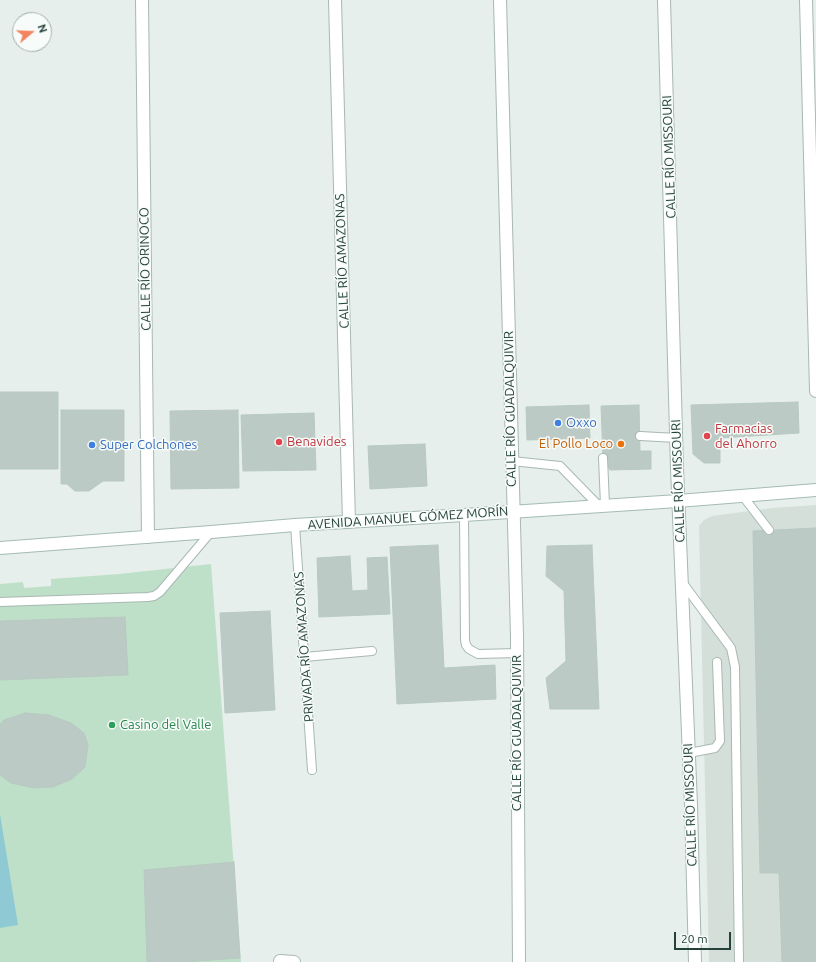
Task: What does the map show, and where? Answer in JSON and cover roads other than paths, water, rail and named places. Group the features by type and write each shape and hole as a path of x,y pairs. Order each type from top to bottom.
{"street":[{"name":"CALLE RÍO ORINOCO","path":"142,0 148,538"},
{"name":"CALLE RÍO AMAZONAS","path":"335,0 349,522"},
{"name":"CALLE RÍO GUADALQUIVIR","path":"500,0 517,653 519,962"},
{"name":"CALLE RÍO MISSOURI","path":"664,0 678,501 689,753 695,962"},
{"path":"806,0 816,391"},
{"name":"AVENIDA MANUEL GÓMEZ MORÍN","path":"0,548 148,538 295,525 678,501 816,490"},
{"path":"280,961 294,962"}],"lane":[{"path":"640,436 677,438"},
{"path":"602,458 602,505"},
{"path":"512,461 560,466 602,505"},
{"path":"742,495 769,530"},
{"path":"464,515 464,640 469,650 478,654 517,653"},
{"name":"PRIVADA RÍO AMAZONAS","path":"295,525 312,770"},
{"path":"0,602 154,596 160,592 211,532"},
{"path":"682,582 731,648 735,667 739,962"},
{"path":"304,657 372,651"},
{"path":"689,753 716,748 720,741 717,662"}],"water":[{"path":"0,814 18,925 0,928"}],"place":[{"name":"Oxxo","path":"558,423"},
{"name":"Farmacias del Ahorro","path":"707,436"},
{"name":"Benavides","path":"279,442"},
{"name":"El Pollo Loco","path":"621,444"},
{"name":"Super Colchones","path":"92,445"},
{"name":"Casino del Valle","path":"112,725"}]}
